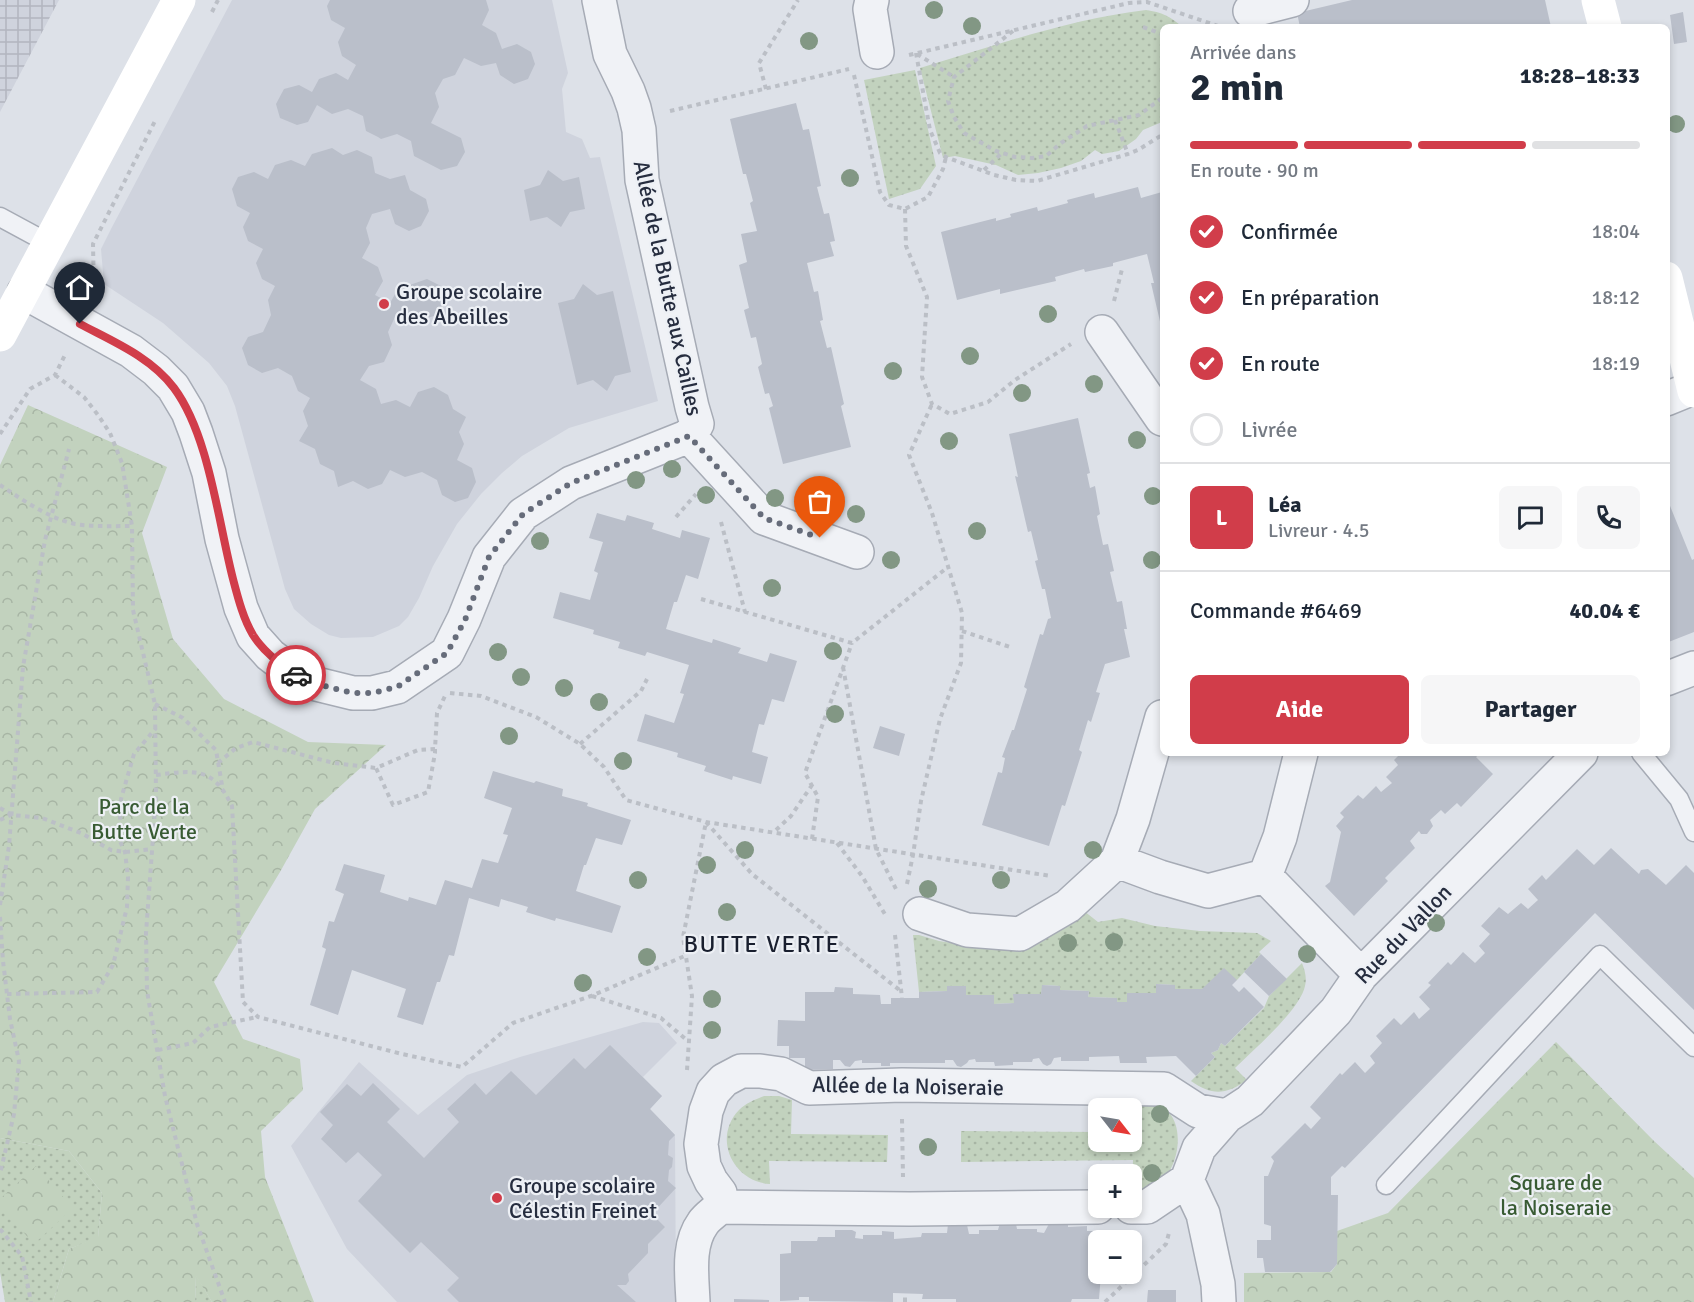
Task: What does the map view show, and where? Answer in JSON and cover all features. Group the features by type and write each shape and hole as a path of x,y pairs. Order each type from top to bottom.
{"street":[{"path":"0,336 179,0"},
{"name":"Allée de la Butte aux Cailles","path":"24,292 131,351 156,370 173,387 188,412 209,472 222,539 241,608 253,636 270,655 304,681 353,693 372,693 397,687 447,653 465,620 489,557 523,514 571,483 689,436 698,424 692,407 642,180 639,130 634,108 610,54 599,0"},
{"path":"872,0 870,9 892,54"},
{"path":"1250,11 1292,0"},
{"path":"1598,0 1604,24"},
{"path":"1670,302 1685,393"},
{"path":"1102,332 1160,415"},
{"path":"689,436 764,518 857,552"},
{"path":"1670,677 1694,668"},
{"path":"902,919 968,930 1020,934 1068,906 1105,872 1133,819 1160,724"},
{"path":"1265,876 1280,837 1300,756"},
{"name":"Rue du Vallon","path":"1187,1180 1199,1148 1227,1116 1250,1101 1336,1011 1360,975 1578,756"},
{"path":"1105,872 1160,877 1208,891 1265,876"},
{"path":"1265,876 1360,975"},
{"name":"Allée de la Noiseraie","path":"720,1207 720,1193 704,1166 701,1144 705,1111 714,1092 724,1080 741,1071 780,1074 809,1088 902,1085 1164,1089 1198,1111 1227,1116"},
{"path":"1142,1207 1147,1207 1187,1180 1203,1214 1218,1284 1219,1302"},
{"path":"693,1302 694,1239 704,1221 720,1207 1088,1207"}],"lane":[{"path":"0,217 50,244"},
{"path":"1643,756 1679,799 1694,832"},
{"path":"1386,1185 1600,956 1694,1047"}],"path":[{"path":"209,17 218,0"},
{"path":"766,89 759,63 798,0"},
{"path":"892,54 916,54 1138,2 1147,2 1205,24"},
{"path":"1143,27 1160,33"},
{"path":"1014,30 954,77 948,101 964,133 1002,153 1023,158 1046,156 1061,142 1087,126 1139,115 1160,99"},
{"path":"916,54 954,77"},
{"path":"916,54 930,130 940,153 983,171 1016,180 1037,181 1128,154 1160,136"},
{"path":"634,108 660,106 669,111 852,69 880,192 889,205 905,209 928,197 943,169 946,157"},
{"path":"0,434 30,390 55,375 94,293 93,244 159,114"},
{"path":"1115,120 1128,154"},
{"path":"983,171 1002,153"},
{"path":"905,209 906,246 927,297 922,377 932,404 950,414 988,402 1015,380 1064,347 1102,332"},
{"path":"55,375 84,397 110,433 123,463 132,526 133,610 155,704 156,775 146,933 147,991 165,1096 197,1224 225,1302"},
{"path":"706,822 752,874 902,995 894,940 902,919 921,801 940,719 960,663 962,631 962,613 932,513 909,455 932,404"},
{"path":"0,904 9,846 23,667 45,540 69,449"},
{"path":"0,485 51,516 93,526 132,526"},
{"path":"719,514 745,612"},
{"path":"812,839 818,797 805,773 852,643 948,567"},
{"path":"701,599 852,643"},
{"path":"962,631 1010,647"},
{"path":"843,667 876,849 902,919"},
{"path":"580,744 641,691 646,679"},
{"path":"376,768 393,805 428,792 435,749 437,713 447,692 481,696 536,717 580,744 604,767 626,800 706,822 913,855 1105,872"},
{"path":"155,704 183,718 216,750 222,786 232,806 243,1002 258,1017"},
{"path":"7,994 97,992 112,964 127,907 128,877 125,852 119,839 121,799 134,754 156,728"},
{"path":"218,763 236,748 253,742 334,763 376,768 418,750 435,749"},
{"path":"156,775 182,771 204,773 222,786"},
{"path":"776,831 791,816 812,785"},
{"path":"0,808 12,815 42,818 81,833 111,850 125,852 152,849"},
{"path":"0,820 12,815"},
{"path":"591,996 661,1018 689,1043 692,996 683,937 706,822"},
{"path":"836,843 862,876 887,918"},
{"path":"0,916 7,994 19,1061 14,1114 0,1174"},
{"path":"158,1050 193,1043 210,1028 258,1017 462,1066 513,1023 591,996 687,955"},
{"path":"902,1085 903,1208"},
{"path":"0,1228 22,1256 31,1302"},
{"path":"1105,1302 1166,1244 1170,1230"},
{"path":"905,1293 905,1302"}],"shaded area":[{"path":"0,0 59,0 0,112"},
{"name":"Groupe scolaire des Abeilles","path":"232,0 552,0 568,73 562,89 566,132 582,139 590,158 600,157 658,401 569,428 522,456 481,494 457,524 408,617 399,626 373,637 341,638 329,635 311,624 294,609 285,589 235,406 227,386 209,363 163,323 104,284 101,249"},
{"name":"Groupe scolaire Célestin Freinet","path":"643,1022 659,1023 677,1043 643,1077 662,1096 650,1109 675,1135 676,1302 397,1302 347,1249 291,1146 359,1062 418,1115 467,1075 520,1057"}],"green space":[{"path":"1146,10 1157,12 1179,24 1160,24 1160,123 1143,130 1136,139 1119,151 1102,154 1095,150 1081,161 1038,173 1018,175 996,165 955,156 943,158 920,68 1004,42 1117,14"},
{"path":"915,70 936,166 920,189 889,199 864,80"},
{"name":"Parc de la Butte Verte","path":"28,405 167,467 142,533 173,639 224,699 308,742 386,745 315,809 214,982 243,1039 300,1059 303,1090 261,1131 265,1177 314,1302 212,1302 196,1276 195,1302 53,1302 69,1249 98,1237 102,1193 69,1151 0,1138 0,465"},
{"path":"1084,911 1098,922 1122,918 1155,926 1200,931 1257,933 1271,941 1259,952 1261,954 1237,980 1202,989 1175,989 1174,985 1156,984 1156,993 1127,994 1127,1002 1117,1002 1117,998 1088,997 1089,991 1060,990 1060,986 1043,985 1041,994 1014,994 1014,1003 994,1004 994,995 966,995 966,986 948,986 947,991 919,992 913,935 978,947"},
{"path":"1302,963 1306,983 1301,996 1275,1029 1235,1068 1247,1080 1232,1089 1219,1092 1206,1089 1191,1081 1215,1057 1211,1053 1218,1050 1221,1043 1225,1046 1264,1008 1269,996"},
{"name":"Square de la Noiseraie","path":"1556,1042 1694,1178 1694,1302 1244,1302 1244,1273 1331,1272 1337,1264 1337,1231 1388,1213"},
{"path":"764,1096 779,1096 792,1100 791,1134 888,1135 887,1162 769,1161 770,1184 746,1176 730,1157 727,1133 731,1121 739,1110"},
{"path":"1142,1102 1154,1103 1165,1109 1172,1117 1178,1137 1171,1169 1161,1181 1142,1191 1142,1164 1133,1164 1133,1160 961,1162 961,1131 1088,1132 1088,1152 1142,1152"},
{"path":"0,1138 69,1151 102,1193 98,1238 69,1249 53,1302 5,1302 0,1272"},
{"path":"36,1166 73,1208 34,1244 0,1206 0,1199"},
{"path":"196,1275 212,1302 195,1302"}],"building":[{"path":"330,0 486,0 489,10 482,25 496,33 502,49 517,44 531,52 535,64 528,79 514,84 500,75 496,63 481,66 464,58 455,75 443,79 435,93 439,107 431,123 461,138 465,152 457,166 441,170 414,156 411,141 397,134 381,139 366,131 363,116 348,109 332,114 317,105 308,122 297,125 280,118 276,104 284,89 299,85 312,92 319,79 336,73 348,80 356,65 342,56 338,42 345,28 331,20 327,6"},
{"path":"1352,0 1545,0 1550,24 1299,24 1297,13"},
{"path":"1683,12 1687,42 1674,44 1670,15"},
{"path":"796,103 803,130 809,129 821,186 817,187 824,214 829,213 835,241 830,242 834,256 807,263 814,292 818,291 823,320 820,321 827,348 831,347 851,447 783,464 769,408 773,406 769,393 765,394 758,367 762,364 756,337 751,338 744,310 749,308 739,265 747,262 741,234 757,231 750,203 753,201 746,174 743,174 730,119"},
{"path":"332,148 343,155 357,150 372,157 375,173 390,179 405,175 410,190 426,199 429,211 421,226 409,231 395,224 390,209 372,214 366,228 370,243 362,258 378,267 383,281 375,295 390,303 398,289 427,279 441,286 445,300 437,315 408,324 395,317 388,332 392,345 384,362 369,366 360,380 376,389 381,404 396,400 410,407 418,392 434,387 448,395 453,409 466,417 459,432 464,444 457,460 472,468 476,482 468,498 455,502 442,495 437,480 422,472 405,477 390,470 382,484 368,489 353,481 338,487 334,471 320,464 315,449 299,441 308,426 303,411 310,398 298,391 292,376 278,368 262,373 248,365 242,348 248,337 263,332 271,315 268,300 275,286 262,279 256,263 263,249 248,241 243,227 250,213 237,206 232,189 238,177 254,172 268,179 275,165 291,160 305,166 312,154"},
{"path":"548,170 563,181 579,177 585,209 570,212 561,227 547,217 530,221 524,190 540,185"},
{"path":"1138,187 1141,198 1160,193 1160,321 1147,254 1113,263 1113,266 1085,272 1084,269 1055,277 1056,281 1000,294 1000,289 957,300 941,232 996,218 996,221 1011,217 1010,214 1037,207 1038,211 1094,193 1095,198"},
{"path":"583,284 597,295 613,291 631,372 615,376 607,391 593,380 577,385 558,303 574,299"},
{"path":"1078,418 1090,473 1087,474 1090,488 1095,486 1100,514 1097,516 1103,545 1108,544 1114,571 1110,572 1117,602 1122,601 1127,629 1124,629 1130,657 1105,664 1096,692 1100,693 1091,722 1088,720 1079,750 1082,752 1065,806 1062,805 1049,846 982,825 998,772 1002,773 1005,758 1002,757 1012,730 1014,730 1027,689 1024,687 1040,634 1043,635 1048,619 1051,618 1045,589 1042,589 1035,561 1038,560 1031,531 1028,532 1015,476 1018,477 1009,434"},
{"path":"1670,506 1692,560 1694,559 1694,632 1670,641"},
{"path":"597,513 625,521 627,515 654,523 652,529 680,538 682,530 710,538 698,579 686,575 677,602 674,602 666,629 712,643 713,639 741,648 738,653 767,662 770,653 797,661 784,702 772,699 764,725 759,724 752,752 768,757 761,784 733,776 732,780 704,771 706,766 677,757 678,753 637,741 645,714 674,723 684,694 680,693 689,665 647,652 645,656 618,648 620,642 593,634 594,630 553,618 560,592 590,600 598,573 594,571 603,542 589,538"},
{"path":"880,726 905,734 899,756 873,748"},
{"path":"1398,756 1477,756 1493,774 1461,807 1457,803 1445,814 1441,810 1430,820 1433,826 1427,834 1421,834 1419,831 1410,841 1415,848 1385,878 1388,881 1354,916 1325,886 1330,882 1341,832 1336,826 1344,817 1340,813 1358,795 1363,799 1376,786 1381,792 1392,783 1386,777 1398,765 1394,760"},
{"path":"493,771 563,789 562,796 588,803 587,806 631,820 622,845 596,838 576,891 621,906 612,933 556,918 555,921 526,912 528,907 501,899 499,907 469,898 454,956 449,955 440,982 437,982 423,1025 397,1017 406,989 352,970 338,1015 310,1005 326,949 322,947 329,921 334,922 344,894 335,890 344,864 385,875 380,892 408,901 409,897 436,905 445,880 472,888 482,859 498,863 508,835 503,834 512,808 484,798"},
{"path":"1611,848 1639,874 1641,870 1648,869 1666,885 1686,865 1694,873 1694,1010 1595,913 1345,1168 1342,1166 1331,1177 1331,1195 1338,1195 1337,1264 1332,1270 1330,1272 1265,1272 1263,1258 1257,1258 1257,1240 1271,1240 1271,1226 1264,1224 1264,1176 1268,1176 1274,1161 1271,1157 1305,1123 1311,1129 1321,1118 1310,1107 1340,1073 1342,1075 1355,1062 1365,1073 1375,1063 1370,1056 1382,1043 1376,1036 1394,1018 1401,1025 1414,1012 1419,1019 1430,1009 1419,997 1431,985 1428,983 1448,962 1451,965 1463,952 1475,963 1485,953 1479,946 1490,934 1481,926 1499,907 1508,914 1521,903 1528,909 1538,900 1528,889 1542,875 1546,880 1577,849 1594,865"},
{"path":"1261,954 1287,979 1269,996 1244,972"},
{"path":"1224,968 1237,980 1232,985 1239,992 1244,987 1264,1007 1225,1046 1221,1043 1218,1050 1211,1053 1215,1057 1196,1076 1176,1056 1146,1057 1147,1063 1120,1063 1119,1056 1089,1057 1089,1061 1061,1061 1061,1057 1054,1058 1047,1066 1039,1058 1033,1059 1032,1062 1013,1062 1013,1065 995,1066 994,1062 976,1062 975,1059 969,1060 961,1067 957,1066 953,1060 945,1060 945,1063 890,1063 890,1066 881,1066 881,1063 862,1063 862,1060 855,1061 850,1067 845,1066 840,1060 833,1060 833,1069 805,1070 805,1058 789,1058 789,1046 777,1046 778,1020 805,1021 805,992 834,992 835,987 853,988 853,994 880,995 881,1004 891,1004 891,998 919,998 919,992 947,991 947,986 966,986 966,995 994,995 994,1004 1014,1003 1013,994 1041,994 1042,985 1060,986 1060,990 1089,991 1088,997 1117,998 1117,1002 1127,1002 1127,993 1156,993 1156,984 1175,985 1175,989 1202,989"},
{"name":"Groupe scolaire Célestin Freinet","path":"610,1045 662,1096 650,1109 675,1135 669,1141 668,1155 673,1158 668,1181 676,1188 652,1214 665,1227 648,1244 648,1253 628,1274 629,1281 626,1285 617,1285 636,1302 459,1302 447,1290 459,1278 421,1242 410,1253 358,1201 382,1175 358,1152 346,1163 321,1139 333,1125 320,1112 347,1084 361,1096 373,1083 400,1109 387,1122 424,1158 459,1122 447,1109 475,1083 486,1095 511,1071 536,1095 574,1058 585,1069"},
{"path":"1050,1222 1068,1222 1068,1227 1087,1226 1088,1284 1100,1284 1099,1299 1072,1299 1071,1302 956,1302 956,1299 922,1299 923,1294 893,1293 893,1302 809,1301 809,1297 780,1301 780,1254 791,1253 791,1241 817,1241 818,1237 835,1237 835,1230 852,1230 856,1232 855,1238 863,1239 863,1235 882,1235 882,1231 894,1232 894,1239 921,1237 922,1233 947,1233 948,1224 967,1225 969,1234 979,1234 979,1230 998,1230 1000,1223 1016,1224 1017,1229 1037,1229 1037,1232 1044,1233"},
{"path":"1148,1290 1176,1290 1176,1302 1147,1302"},
{"path":"734,1299 769,1300 769,1302 734,1302"}],"way so far":[{"path":"296,675 304,681 353,693 372,693 397,687 447,653 465,620 489,557 523,514 571,483 689,436 764,518 820,538"}],"place":[{"name":"Groupe scolaire des Abeilles","path":"384,304"},
{"name":"Groupe scolaire Célestin Freinet","path":"497,1198"}],"district":[{"name":"BUTTE VERTE","path":"762,944"}],"route":[{"path":"80,324 131,351 156,370 181,399 188,412 209,472 222,539 241,608 253,636 270,655 296,675"}]}
